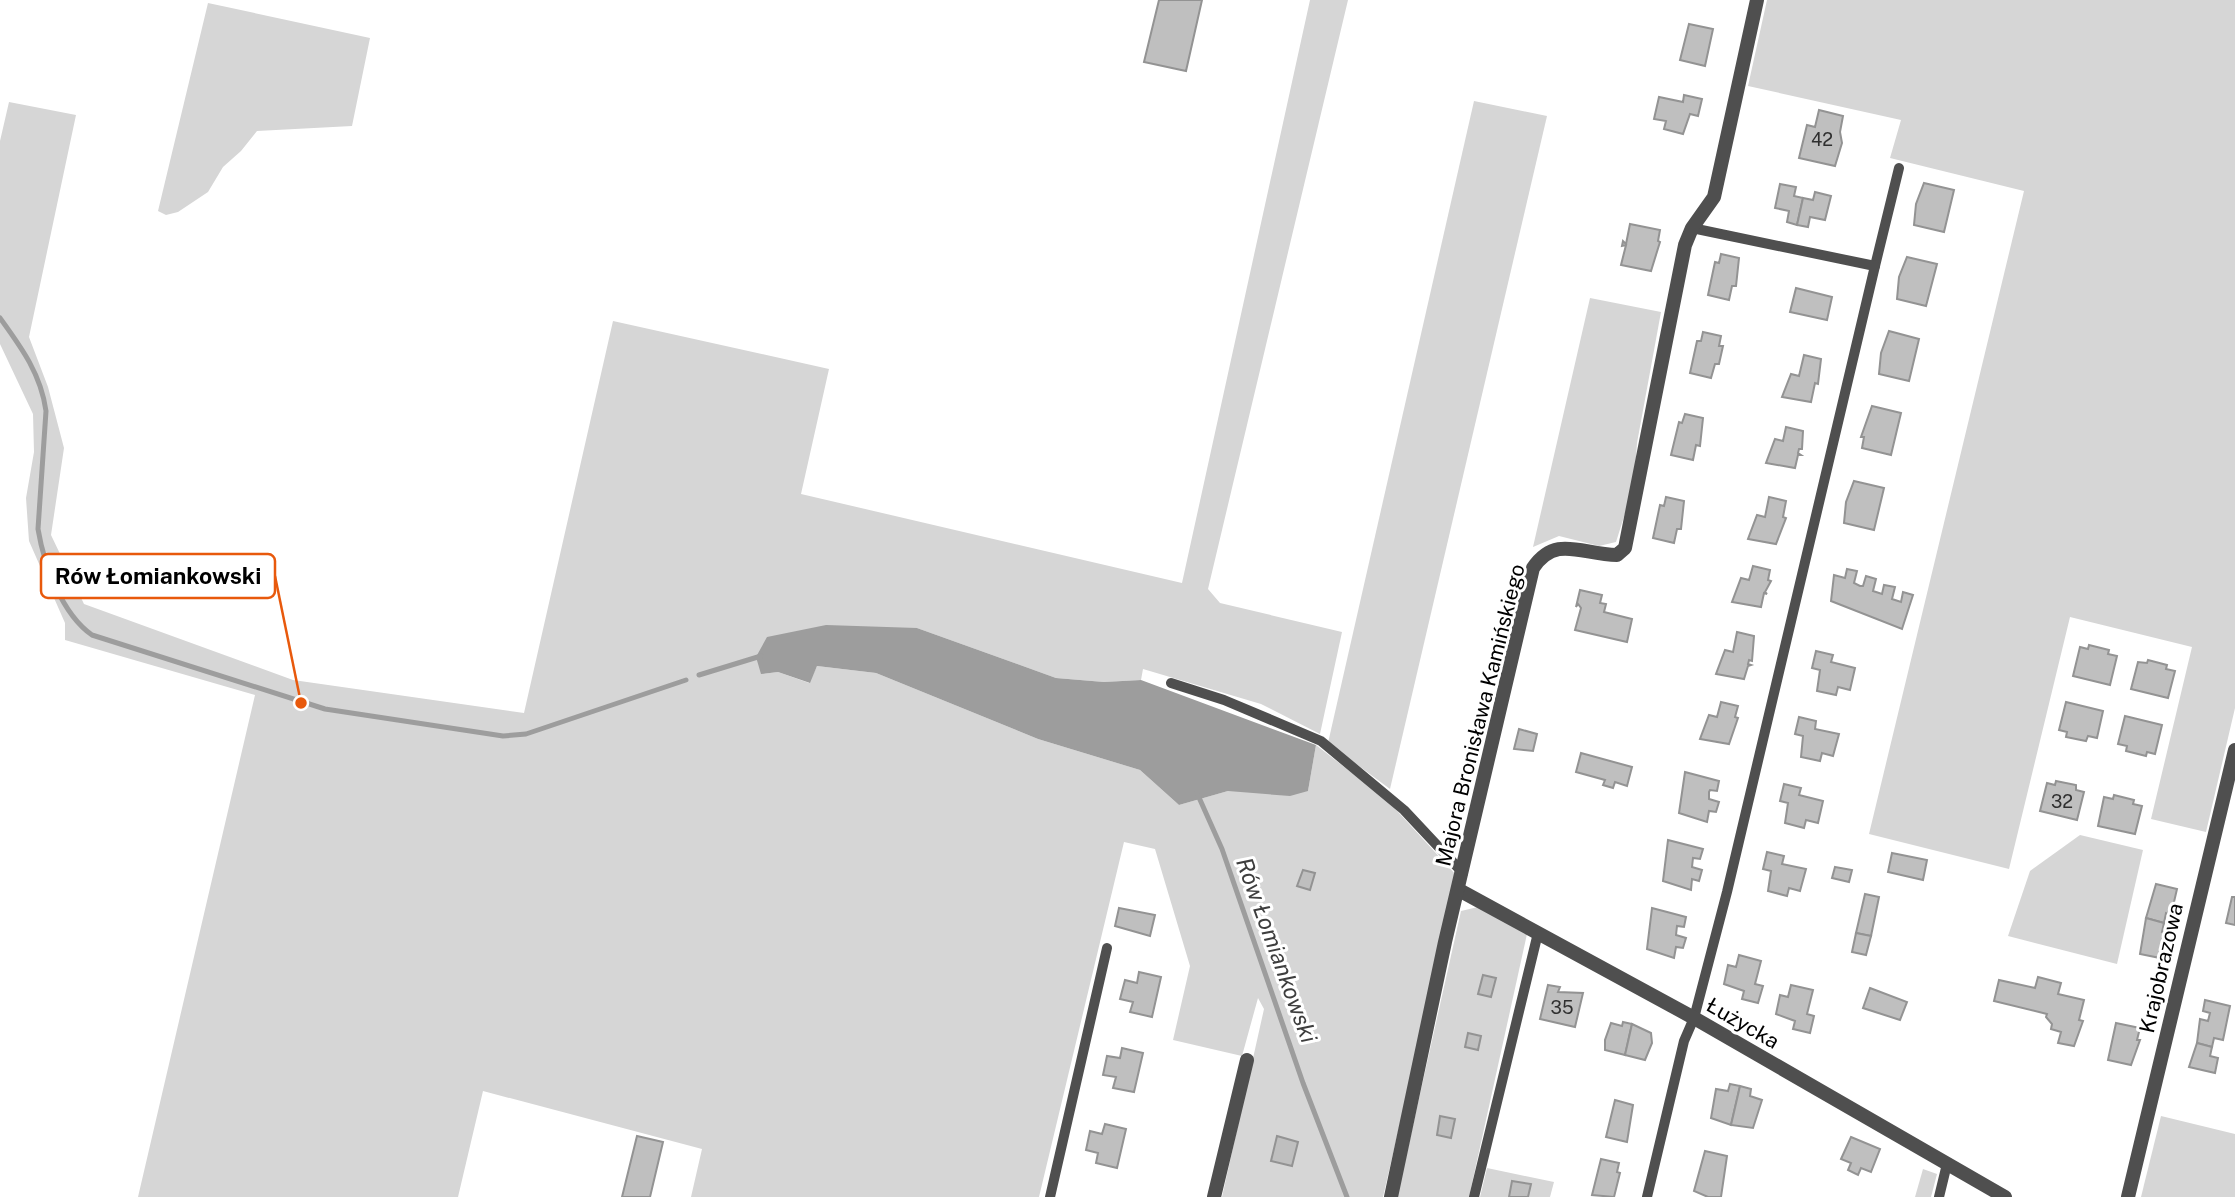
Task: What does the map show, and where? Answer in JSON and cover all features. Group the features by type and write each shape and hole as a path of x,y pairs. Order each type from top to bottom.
{"street":[{"name":"Majora Bronisława Kamińskiego","path":"1391,1197 1458,890 1533,568 1548,551 1559,548 1617,555 1625,548 1685,245 1692,228 1714,197 1757,0"},
{"name":"Krajobrazowa","path":"2128,1197 2235,750"},
{"name":"Łużycka","path":"1458,890 1694,1018 2005,1197"},
{"path":"1214,1197 1247,1060"}],"lane":[{"path":"1647,1197 1684,1041 1694,1018 1899,168"},
{"path":"1692,228 1875,267"},
{"path":"1171,682 1224,700 1321,741 1404,810 1463,873"},
{"path":"1474,1197 1538,933"},
{"path":"1050,1197 1107,948"},
{"path":"1939,1197 1947,1164"}],"shaded area":[{"path":"1310,0 1348,0 1208,589 1220,603 1342,632 1320,734 1261,704 1143,669 1141,680 1104,682 1056,678 917,628 762,674 778,672 809,683 817,666 876,673 1038,739 1140,770 1179,805 1228,791 1308,791 1316,745 1388,801 1457,876 1383,1197 1222,1197 1264,1009 1258,998 1242,1056 1173,1040 1190,966 1155,849 1124,842 1039,1197 691,1197 702,1149 483,1091 458,1197 138,1197 255,695 65,640 65,623 29,541 26,498 34,452 33,414 0,344 0,141 9,102 76,115 29,337 48,387 64,448 51,535 84,604 293,680 524,713 613,321 829,369 801,494 1182,583"},
{"path":"1767,0 2235,0 2235,708 2206,832 2151,819 2192,647 2070,617 2009,869 1869,834 2024,191 1890,158 1901,120 1748,86"},
{"path":"208,3 370,38 352,126 257,131 241,151 223,167 208,192 178,212 166,215 158,211"},
{"path":"1474,101 1547,116 1390,789 1328,743"},
{"path":"1590,298 1661,312 1637,443 1634,485 1616,542 1599,546 1559,536 1533,547"},
{"path":"826,625 917,628 1056,678 1104,682 1141,680 1316,745 1308,791 1290,796 1228,791 1179,805 1140,770 1038,739 876,673 817,666 810,683 778,672 761,674 756,657 767,637"},
{"path":"2080,835 2143,850 2117,964 2008,936 2030,871"},
{"path":"1478,907 1527,934 1469,1197 1397,1197 1461,911"},
{"path":"2161,1116 2235,1134 2235,1197 2141,1197"},
{"path":"1487,1168 1554,1182 1550,1197 1480,1197"},
{"path":"1923,1169 1937,1174 1931,1197 1915,1197"}],"building":[{"path":"1159,0 1202,0 1186,71 1144,62"},
{"path":"1689,24 1713,29 1705,66 1680,60"},
{"path":"1684,95 1702,99 1698,116 1690,114 1683,134 1664,129 1666,121 1654,119 1659,97 1683,102"},
{"path":"1819,110 1843,116 1840,132 1842,143 1835,166 1799,158 1807,125 1815,127"},
{"path":"1924,183 1954,190 1944,232 1914,225 1916,204"},
{"path":"1780,184 1796,187 1794,196 1803,198 1797,225 1787,222 1789,211 1775,208"},
{"path":"1815,192 1831,196 1825,220 1810,217 1808,227 1797,225 1803,198 1813,200"},
{"path":"1630,224 1660,230 1660,242 1651,271 1621,265 1626,245 1622,246 1623,241 1626,244"},
{"path":"1721,254 1739,258 1736,286 1732,286 1729,300 1708,295 1715,262 1719,263"},
{"path":"1907,257 1937,264 1926,306 1897,299 1899,277"},
{"path":"1796,288 1832,297 1827,320 1790,312"},
{"path":"1889,331 1919,339 1909,381 1879,374 1881,353"},
{"path":"1703,332 1721,336 1719,346 1723,346 1719,364 1715,364 1711,378 1690,373 1697,341 1701,341"},
{"path":"1804,355 1821,359 1818,384 1815,383 1811,402 1782,397 1791,374 1799,376"},
{"path":"1872,406 1901,413 1891,455 1862,448 1864,437 1861,437"},
{"path":"1685,414 1703,418 1700,446 1696,445 1693,460 1671,455 1679,422 1682,423"},
{"path":"1786,427 1803,431 1802,449 1799,449 1798,453 1801,455 1798,455 1795,468 1766,463 1775,439 1783,441"},
{"path":"1854,481 1884,488 1874,530 1844,523 1846,502"},
{"path":"1666,497 1684,501 1681,529 1677,529 1674,543 1653,538 1660,505 1664,506"},
{"path":"1769,497 1786,501 1783,517 1786,518 1776,544 1748,539 1757,515 1765,517"},
{"path":"1753,566 1770,570 1768,580 1771,581 1765,592 1767,594 1764,593 1761,607 1732,602 1741,578 1749,580"},
{"path":"1847,569 1857,571 1854,583 1860,586 1863,586 1866,576 1876,579 1873,591 1882,594 1884,585 1895,587 1892,599 1901,602 1903,592 1913,595 1902,629 1831,601 1834,575 1845,578"},
{"path":"1580,590 1602,595 1600,603 1606,604 1604,612 1632,619 1627,642 1575,630 1581,608 1578,604 1576,607"},
{"path":"1737,632 1754,636 1752,661 1749,660 1748,664 1751,665 1748,666 1744,679 1716,674 1725,650 1733,652"},
{"path":"2089,645 2109,650 2108,654 2117,656 2110,685 2073,676 2080,647 2088,649"},
{"path":"1816,651 1833,655 1831,662 1855,668 1850,690 1838,687 1836,695 1817,691 1820,670 1812,668"},
{"path":"2148,660 2167,665 2166,669 2175,671 2168,698 2131,689 2138,662 2147,663"},
{"path":"1721,702 1738,706 1735,717 1738,718 1729,744 1700,739 1709,715 1717,717"},
{"path":"2066,702 2103,711 2097,738 2088,736 2086,741 2066,737 2067,732 2059,730"},
{"path":"2125,716 2162,725 2155,754 2147,752 2146,756 2126,751 2127,746 2118,744"},
{"path":"1799,717 1816,721 1815,729 1839,734 1833,756 1822,753 1820,761 1801,757 1803,736 1795,734"},
{"path":"1519,729 1537,734 1533,751 1514,749"},
{"path":"1581,753 1632,767 1627,786 1615,782 1613,788 1603,785 1605,780 1576,772"},
{"path":"1685,772 1719,781 1717,791 1709,792 1709,799 1719,802 1716,812 1709,811 1707,822 1679,813"},
{"path":"2056,781 2076,785 2076,790 2084,792 2077,820 2040,811 2047,783 2055,785"},
{"path":"1784,784 1801,788 1799,795 1823,801 1818,823 1806,820 1804,828 1785,823 1788,803 1780,801"},
{"path":"2114,795 2134,800 2133,804 2142,806 2135,834 2098,826 2104,797 2113,799"},
{"path":"1668,840 1703,849 1700,859 1693,858 1692,867 1702,870 1699,881 1692,879 1691,890 1663,881"},
{"path":"1767,852 1784,856 1782,864 1806,869 1800,891 1789,888 1787,896 1768,891 1771,871 1763,869"},
{"path":"1892,853 1927,860 1923,880 1888,872"},
{"path":"1835,867 1852,870 1849,882 1832,878"},
{"path":"1303,870 1315,873 1310,890 1297,886"},
{"path":"2156,884 2177,889 2171,915 2166,913 2164,923 2146,918"},
{"path":"1865,894 1879,897 1871,936 1856,933"},
{"path":"2232,897 2235,897 2235,925 2226,923"},
{"path":"1119,908 1155,915 1150,936 1115,926"},
{"path":"1652,908 1686,917 1684,927 1677,926 1676,935 1686,938 1683,948 1676,947 1674,958 1647,949"},
{"path":"2146,918 2164,923 2162,932 2166,933 2160,958 2140,954"},
{"path":"1856,933 1871,936 1866,955 1852,952"},
{"path":"1739,955 1761,961 1755,984 1763,986 1758,1003 1742,999 1744,991 1724,984 1728,965 1736,967"},
{"path":"1139,972 1161,977 1152,1017 1130,1012 1133,1002 1120,999 1125,980 1137,983"},
{"path":"1483,975 1496,978 1491,997 1478,994"},
{"path":"2038,977 2061,983 2058,994 2084,1000 2079,1020 2083,1021 2074,1046 2058,1043 2061,1032 2051,1029 2052,1024 2046,1017 2047,1014 1994,1001 1999,980 2035,988"},
{"path":"1548,985 1560,987 1558,992 1583,993 1575,1027 1540,1019"},
{"path":"1791,985 1813,990 1807,1014 1814,1016 1810,1033 1793,1029 1795,1021 1776,1014 1780,995 1788,997"},
{"path":"1870,988 1907,1002 1900,1020 1863,1008"},
{"path":"2205,1000 2230,1006 2223,1040 2214,1038 2212,1047 2197,1043 2200,1019 2208,1021 2210,1013 2203,1011"},
{"path":"1623,1022 1632,1024 1625,1055 1605,1050 1605,1040 1611,1023 1622,1026"},
{"path":"2116,1023 2140,1028 2137,1040 2140,1040 2131,1065 2108,1060"},
{"path":"1632,1024 1651,1033 1652,1043 1645,1060 1625,1055"},
{"path":"1468,1033 1481,1036 1478,1050 1465,1047"},
{"path":"2197,1043 2212,1047 2210,1056 2218,1058 2215,1073 2189,1067"},
{"path":"1122,1048 1143,1053 1134,1092 1113,1088 1116,1077 1103,1075 1107,1056 1120,1058"},
{"path":"1730,1084 1740,1086 1731,1125 1711,1118 1716,1089 1728,1091"},
{"path":"1740,1086 1751,1089 1750,1096 1762,1100 1753,1128 1731,1125"},
{"path":"1615,1100 1633,1105 1627,1142 1606,1137"},
{"path":"1440,1116 1455,1119 1451,1138 1437,1135"},
{"path":"1105,1124 1126,1129 1117,1168 1096,1163 1098,1153 1086,1150 1090,1131 1102,1134"},
{"path":"637,1136 663,1142 650,1197 622,1197"},
{"path":"1277,1136 1298,1142 1292,1166 1271,1161"},
{"path":"1851,1137 1880,1149 1871,1172 1861,1168 1858,1175 1848,1170 1851,1163 1841,1159"},
{"path":"1705,1151 1727,1156 1721,1197 1708,1197 1694,1191"},
{"path":"1601,1159 1619,1163 1617,1172 1620,1173 1614,1197 1592,1195"},
{"path":"1512,1181 1531,1184 1528,1197 1509,1197"}],"waterway":[{"name":"Rów Łomiankowski","path":"0,318 35,373 46,411 38,529 45,558 63,602 81,626 92,635 325,709 503,736 526,734 686,680"},
{"name":"Rów Łomiankowski","path":"699,675 761,656"},
{"name":"Rów Łomiankowski","path":"1197,793 1222,849 1303,1083 1347,1197"}],"place":[{"name":"Rów Łomiankowski","path":"301,703"}]}
